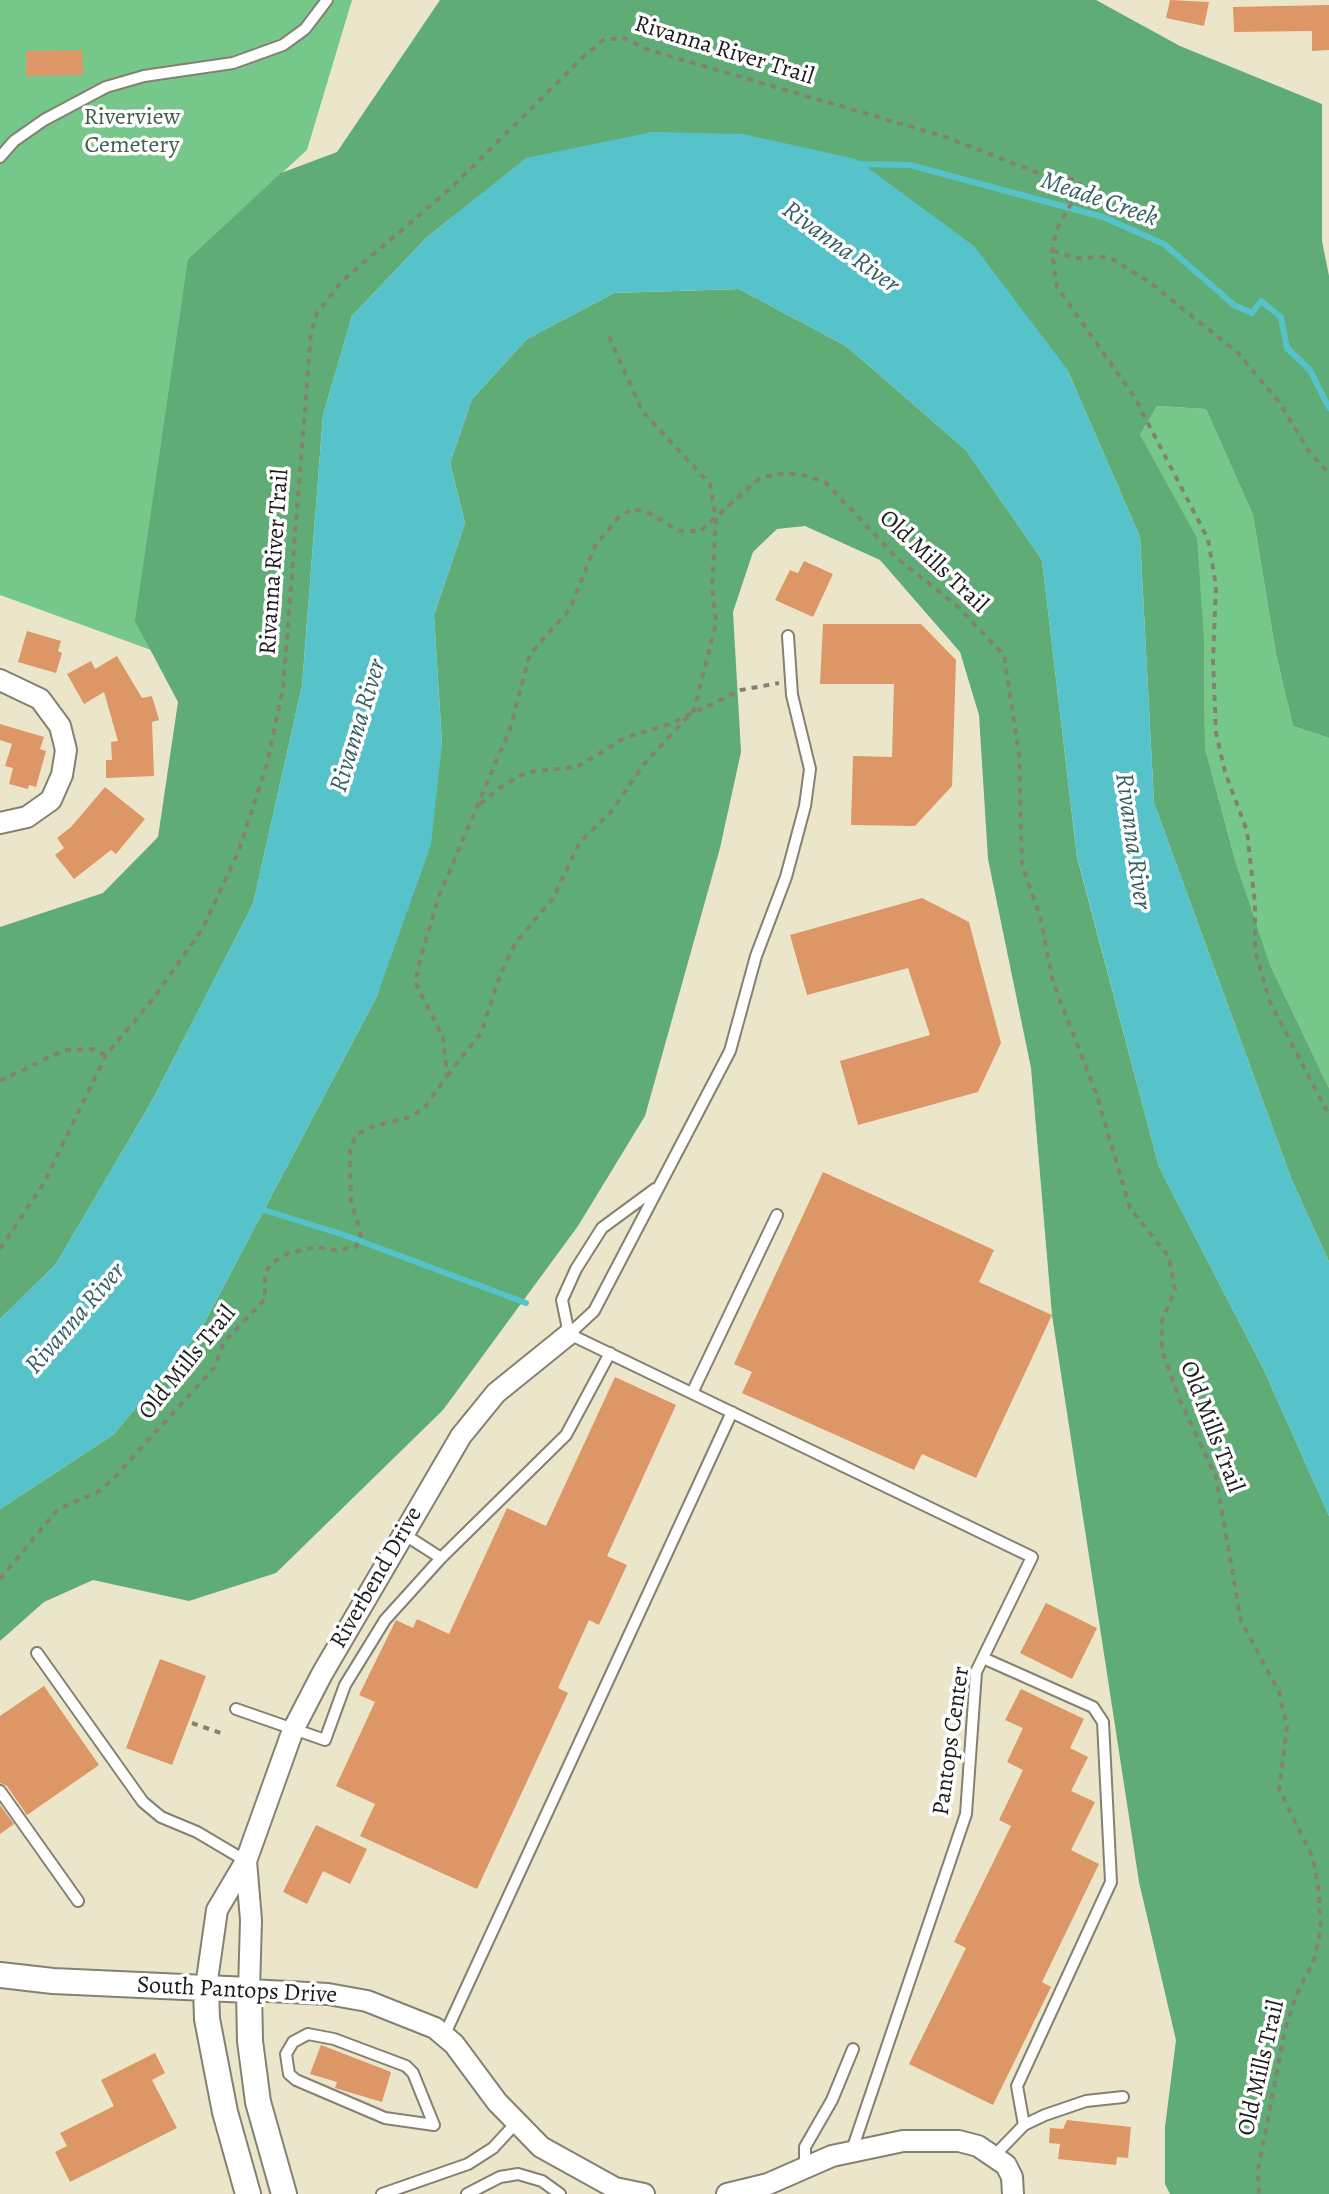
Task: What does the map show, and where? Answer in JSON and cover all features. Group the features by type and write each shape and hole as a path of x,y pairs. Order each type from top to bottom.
{"street":[{"path":"0,680 15,683 40,699 60,726 66,750 62,775 51,800 27,817 0,823"},
{"name":"Riverbend Drive","path":"248,2194 225,2112 207,2019 206,1987 217,1910 246,1861 293,1730 402,1533 461,1436 496,1393 569,1334"},
{"name":"Riverbend Drive","path":"246,1861 251,1920 250,2041 258,2102 284,2194"},
{"name":"South Pantops Drive","path":"0,1975 53,1981 328,1994 367,2001 404,2014 454,2044 516,2123 541,2147 599,2188 644,2194"},
{"path":"727,2194 768,2184 852,2150 903,2141 966,2143 995,2155 1012,2177 1013,2194"}],"lane":[{"path":"0,157 4,148 44,120 106,87 144,76 259,56 305,29 327,0"},
{"path":"569,1334 594,1311 633,1242 657,1188 730,1051 756,956 786,877 805,806 810,769 791,682 788,636"},
{"path":"569,1334 562,1300 576,1269 602,1228 657,1188"},
{"path":"692,1393 777,1215"},
{"name":"Pantops Center","path":"569,1334 1032,1557 976,1672 966,1814 852,2150"},
{"path":"236,1709 325,1740 345,1685 385,1620 441,1558 566,1435 610,1353"},
{"path":"444,2036 732,1412"},
{"path":"402,1533 441,1558"},
{"path":"37,1653 143,1802 161,1817 197,1832 246,1861"},
{"path":"983,1658 1093,1707 1103,1722 1111,1882 1017,2086 1024,2125"},
{"path":"0,1791 78,1901"},
{"path":"308,2034 334,2039 406,2066 413,2073 434,2125 385,2118 296,2080 289,2074 286,2054 300,2037 308,2034"},
{"path":"805,2167 805,2147 832,2100 853,2049"},
{"path":"995,2155 1024,2125 1086,2101 1123,2097"},
{"path":"382,2194 468,2164 493,2148 516,2123"},
{"path":"467,2194 500,2177 518,2174 542,2181 560,2194"}],"path":[{"name":"Rivanna River Trail","path":"0,1249 44,1183 106,1055 160,989 203,928 239,850 267,764 288,651 298,473 311,332 317,313 342,281 451,188 603,40 624,38 649,50 943,136 1041,174 1077,180 1080,191 1057,229 1052,251 1057,287 1135,398 1208,539 1216,586 1213,660 1216,733 1225,772 1247,831 1255,904 1255,951 1270,1002 1329,1115"},
{"path":"1052,251 1074,258 1109,257 1152,284 1238,353 1279,402 1308,450 1329,474"},
{"path":"447,1076 481,1033 500,975 515,944 553,898 580,842 611,812 634,776 694,710 716,623 712,585 716,520 710,484 642,411 609,336"},
{"name":"Old Mills Trail","path":"0,1579 58,1509 96,1493 113,1479 214,1368 224,1342 265,1299 265,1273 272,1263 289,1253 316,1247 336,1250 356,1247 361,1234 351,1201 350,1150 356,1135 374,1126 410,1117 425,1107 447,1076 443,1037 421,1000 415,982 439,896 510,729 530,654 570,609 595,546 618,518 632,509 647,512 679,531 700,531 759,479 776,474 800,474 825,482 898,559 957,606 1004,655 1019,755 1022,865 1040,916 1053,982 1096,1093 1130,1208 1169,1257 1175,1290 1162,1321 1162,1350 1179,1398 1216,1477 1241,1621 1279,1692 1287,1727 1279,1789 1313,1858 1318,1885 1321,1929 1314,1960 1296,1996 1285,2030 1258,2170 1259,2194"},
{"path":"479,805 505,784 528,772 577,767 624,738 670,724 741,690 791,682"},
{"path":"0,1081 64,1050 92,1049 106,1055"},
{"path":"192,1723 226,1735"}],"green space":[{"name":"Riverview Cemetery","path":"0,0 352,0 307,150 188,259 184,662 0,595"},
{"path":"440,0 1096,0 1180,46 1322,104 1322,241 1329,276 1329,738 1293,726 1276,654 1253,515 1206,409 1157,406 1140,435 1197,538 1204,640 1205,748 1235,860 1271,967 1329,1088 1329,1262 1291,1178 1154,803 1140,537 1067,369 526,159 427,237 352,316 323,415 302,686 253,904 153,1099 56,1264 0,1319 0,927 103,893 158,837 178,702 135,621 188,259 281,173 337,152"},
{"path":"739,289 846,346 966,450 1042,560 1077,857 1159,1167 1264,1370 1329,1516 1329,2194 1170,2194 1165,2184 1165,2127 1176,2040 1139,1882 1052,1315 1031,1068 988,859 979,715 960,652 880,560 805,526 777,529 753,552 733,612 741,752 720,848 645,1116 578,1226 443,1410 276,1573 189,1601 93,1580 44,1602 0,1641 0,1509 113,1435 200,1331 377,996 442,743 434,615 465,523 450,463 472,399 527,339 614,293"},
{"path":"1157,406 1206,409 1253,515 1276,654 1293,726 1329,738 1329,1088 1271,967 1235,860 1205,748 1204,640 1140,435"}],"water":[{"name":"Rivanna River","path":"652,132 743,134 856,159 974,246 1067,369 1140,537 1154,803 1291,1178 1329,1262 1329,1516 1264,1370 1159,1167 1077,856 1042,560 966,450 846,346 739,289 614,293 527,339 472,399 450,463 465,523 434,615 442,743 431,845 377,996 200,1331 113,1435 0,1509 0,1319 56,1264 153,1099 253,904 302,686 323,415 352,316 427,237 526,158"}],"building":[{"path":"1170,0 1209,2 1204,26 1166,18"},
{"path":"1329,5 1329,50 1312,51 1312,31 1234,32 1233,7"},
{"path":"82,50 83,75 26,76 26,51"},
{"path":"804,561 833,574 813,617 775,600 790,570 798,573"},
{"path":"823,624 921,624 956,660 952,786 915,826 851,825 853,756 892,757 894,684 820,684"},
{"path":"27,631 61,641 58,651 62,653 56,673 18,662"},
{"path":"117,656 142,698 152,696 159,720 152,722 154,776 106,778 106,760 112,760 111,742 118,741 104,692 84,704 67,674 91,661 95,669"},
{"path":"0,724 44,737 40,749 46,751 36,787 29,785 28,789 9,784 13,768 5,766 12,744 0,740"},
{"path":"105,787 145,819 116,854 111,850 74,879 55,855 64,848 57,838 71,827"},
{"path":"922,898 969,922 1001,1043 978,1092 858,1125 840,1061 930,1035 908,968 807,995 790,935"},
{"path":"823,1172 994,1250 979,1282 1052,1315 976,1478 922,1454 914,1470 742,1393 752,1372 734,1364"},
{"path":"615,1377 676,1405 607,1556 627,1565 599,1625 589,1620 558,1688 568,1693 477,1889 360,1836 375,1804 336,1786 375,1702 359,1695 396,1620 413,1628 417,1619 449,1634 507,1508 546,1526"},
{"path":"1046,1603 1097,1628 1072,1679 1020,1653"},
{"path":"160,1659 206,1676 172,1765 126,1748"},
{"path":"44,1686 99,1765 27,1815 7,1786 0,1783 0,1716"},
{"path":"1021,1689 1084,1719 1070,1748 1088,1757 1071,1791 1095,1802 1071,1850 1099,1864 1042,1982 1051,1987 993,2105 909,2064 966,1948 954,1942 1011,1826 999,1820 1023,1770 1007,1762 1023,1728 1005,1720"},
{"path":"0,1805 14,1824 0,1834"},
{"path":"316,1825 367,1849 350,1884 323,1871 307,1904 283,1892"},
{"path":"321,2045 391,2072 382,2102 335,2088 337,2082 310,2074"},
{"path":"155,2053 165,2073 152,2080 177,2128 70,2182 55,2152 67,2146 60,2133 114,2106 101,2080"},
{"path":"1067,2120 1131,2127 1128,2158 1117,2157 1116,2165 1058,2159 1060,2144 1049,2143 1050,2128 1063,2129"}],"waterway":[{"name":"Meade Creek","path":"857,164 910,165 1103,217 1164,244 1234,305 1252,313 1261,301 1281,317 1287,348 1310,370 1329,408"},
{"path":"264,1210 344,1235 526,1303"}]}
